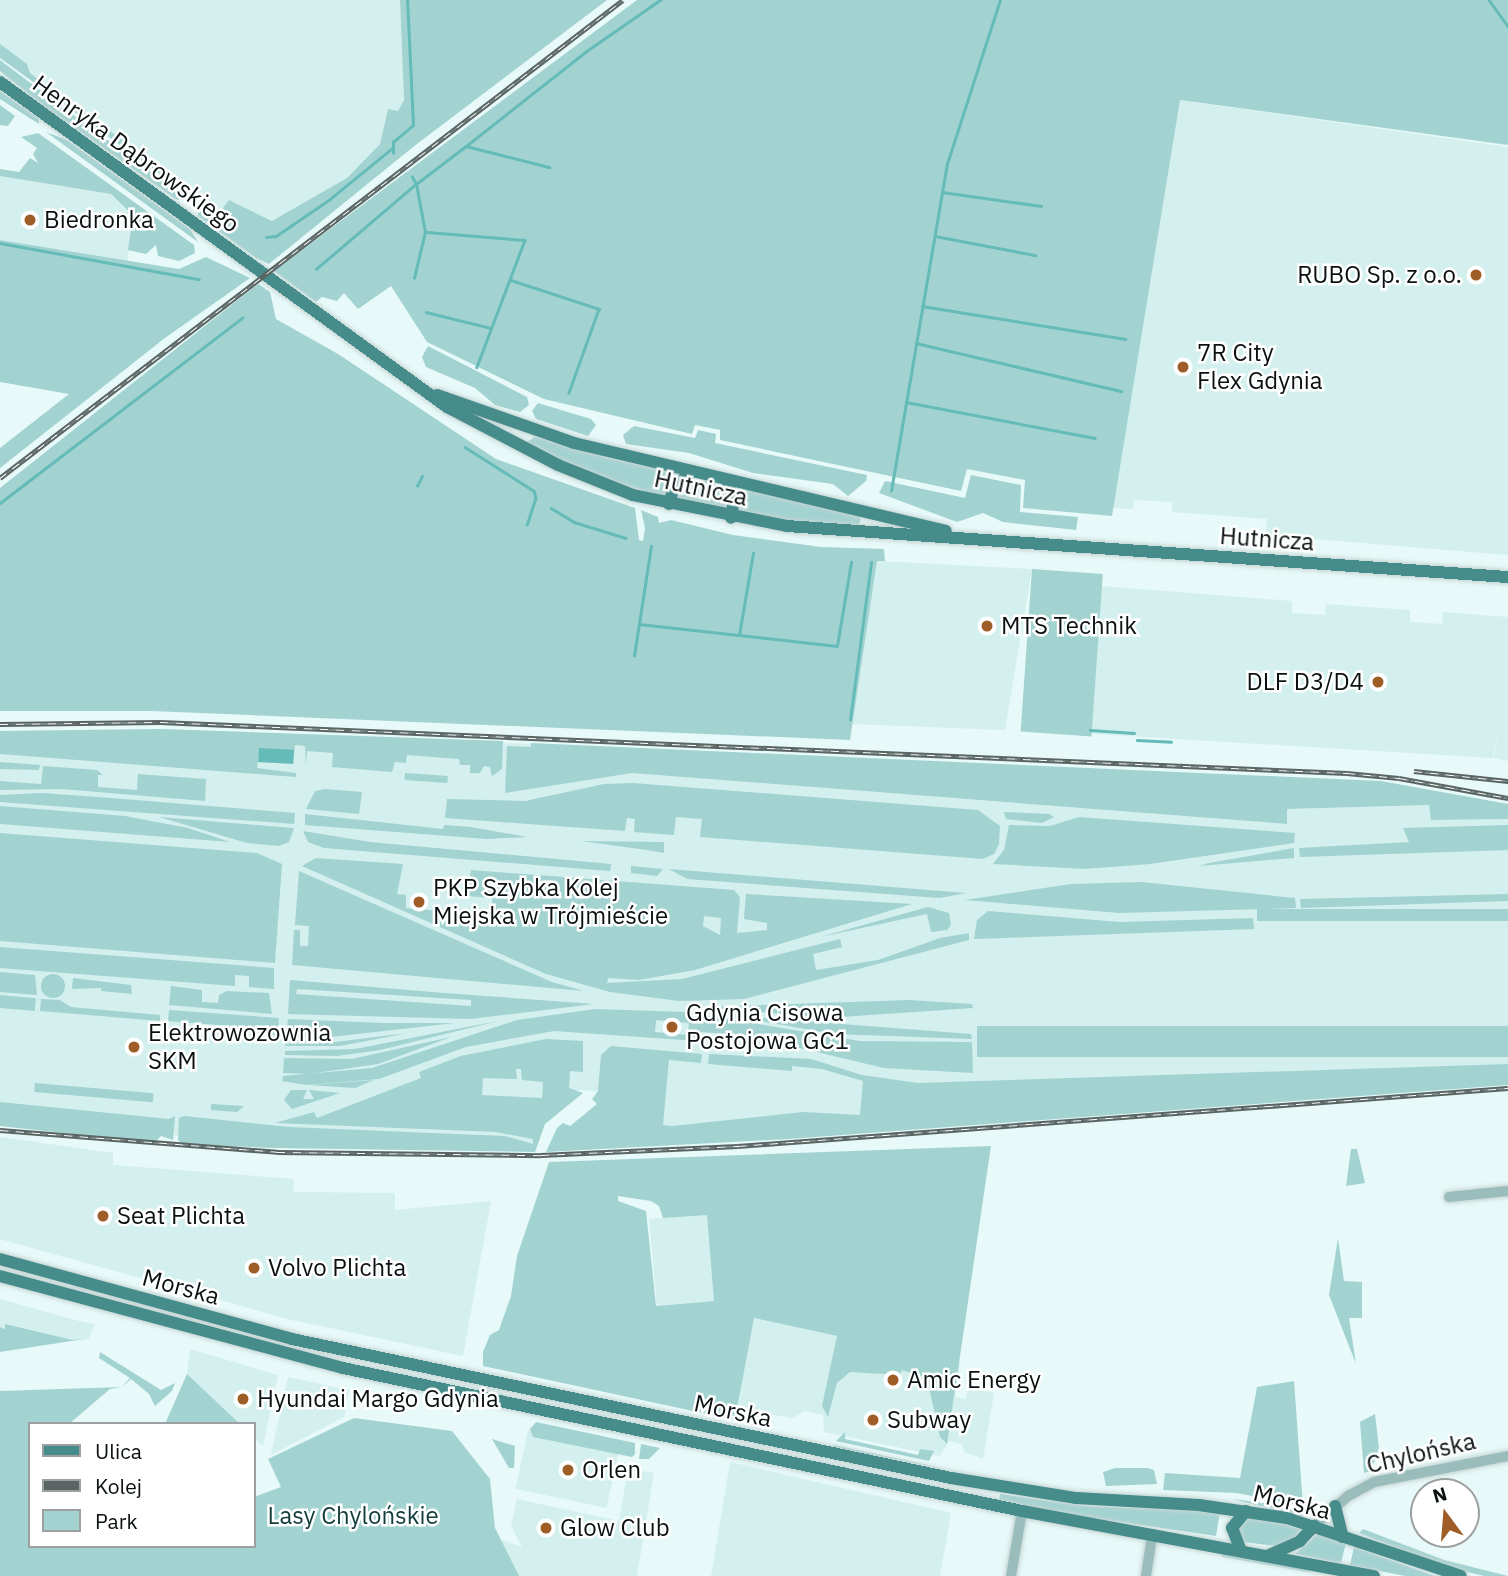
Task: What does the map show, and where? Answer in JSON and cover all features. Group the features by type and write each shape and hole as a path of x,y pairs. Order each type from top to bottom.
{"main road":[{"name":"Henryka Dąbrowskiego","path":"0,82 247,260"},
{"name":"Hutnicza","path":"247,260 437,395 447,407 517,445 614,488 669,504 731,518 866,532 1508,577"},
{"name":"Hutnicza","path":"437,395 527,427 692,472 980,539"},
{"path":"517,445 527,427"},
{"path":"669,504 674,487 692,472"},
{"path":"727,480 734,499 731,518"},
{"path":"866,532 868,513"},
{"name":"Morska","path":"0,1259 304,1341 951,1478 1076,1499 1245,1511 1314,1526 1461,1576"},
{"name":"Morska","path":"0,1276 307,1360 1022,1511 1241,1551 1326,1571 1374,1576"},
{"path":"1335,1506 1343,1537"},
{"path":"1241,1551 1232,1528 1245,1511"},
{"path":"1266,1556 1300,1541 1314,1526"}],"street":[{"path":"1449,1197 1508,1191"},
{"name":"Chylońska","path":"1314,1526 1335,1506 1374,1482 1508,1456"},
{"path":"1011,1576 1022,1511"},
{"path":"1146,1576 1152,1536"}],"shaded area":[{"path":"0,0 400,0 404,100 398,111 388,109 380,144 347,178 308,203 272,221 229,200 220,212 29,72 27,64 0,44"},
{"path":"1179,100 1508,147 1508,555 1266,535 1267,519 1172,512 1172,502 1134,500 1133,509 1113,508"},
{"path":"0,176 112,194 133,215 127,264 0,240"},
{"path":"877,561 1032,569 1005,730 851,724"},
{"path":"1101,586 1292,601 1292,613 1325,615 1326,604 1410,610 1410,622 1442,624 1443,612 1508,617 1508,761 1494,758 1500,719 1493,758 1077,733"},
{"name":"PKP Szybka Kolej Miejska w Trójmieście","path":"161,729 826,756 825,788 1286,824 1287,809 1430,805 1431,820 1508,819 1508,1077 618,1141 623,1093 580,1090 534,1121 533,1144 202,1138 0,1120 0,731"},
{"path":"259,748 294,750 293,764 258,762"},
{"path":"0,1137 113,1153 113,1165 294,1179 293,1192 395,1193 395,1210 491,1201 463,1356 288,1319 0,1239"},
{"path":"707,1214 715,1301 657,1306 649,1219"},
{"path":"0,1299 95,1324 89,1338 73,1340 6,1324 6,1329 0,1327"},
{"path":"753,1318 960,1363 955,1397 966,1399 968,1388 994,1393 983,1459 964,1452 962,1444 949,1441 940,1456 824,1432 823,1415 805,1411 792,1418 738,1408"},
{"name":"Hyundai Margo Gdynia","path":"190,1349 278,1375 263,1446 256,1439 256,1422 238,1422 187,1374"},
{"path":"288,1377 349,1390 344,1417 271,1455"},
{"name":"Orlen","path":"528,1430 619,1449 606,1508 516,1489"},
{"path":"730,1462 951,1513 940,1576 711,1576"},
{"path":"628,1469 654,1473 637,1576 468,1576 499,1539 522,1547 511,1526 517,1499 619,1521"}],"green space":[{"path":"400,0 607,0 413,147 269,264 256,258 198,216 197,206 203,198 220,212 229,200 272,221 347,178 380,144 388,109 398,111 404,100"},
{"path":"637,0 1508,0 1508,145 1180,100 1112,516 1023,508 1025,480 967,469 961,491 720,440 720,430 695,425 692,434 544,399 427,342 391,286 358,309 344,293 337,301 322,297 316,302 274,271"},
{"path":"0,44 27,64 30,73 192,191 189,195 0,58"},
{"path":"0,60 187,198 177,200 44,106 0,71"},
{"path":"0,91 39,119 39,124 0,99"},
{"path":"0,105 15,116 8,126 0,125"},
{"path":"46,132 67,140 190,229 198,242"},
{"path":"38,133 194,245 195,253 179,261 158,256 156,245 146,254 128,250 133,215 111,194 0,176 0,169 19,172 30,158 38,163 33,154 37,148 21,137"},
{"path":"0,240 179,269 206,257 250,278 165,338 0,468 0,448 69,394 0,382"},
{"path":"258,284 270,292 276,319 338,354 496,459 635,508 639,540 643,541 645,528 641,510 658,517 659,523 671,520 733,535 821,547 884,549 885,561 877,561 850,740 151,711 0,711 0,488"},
{"path":"428,346 527,397 529,405 520,412 495,405 475,388 426,367 422,357"},
{"path":"538,403 591,419 596,425 588,436 536,419 532,411"},
{"path":"634,426 695,438 698,430 716,434 715,443 867,475 866,481 848,496 833,484 753,473 689,453 626,444 623,435"},
{"path":"535,437 607,458 680,474 663,498 554,459 527,442"},
{"path":"971,475 1021,485 1020,512 1078,517 1076,530 1003,522 983,513 957,522 879,493 885,481 965,498"},
{"path":"707,480 723,490 727,511 677,500 678,492 688,483"},
{"path":"734,487 858,515 861,520 858,525 801,523 739,514"},
{"path":"1032,569 1103,574 1091,737 1021,732"},
{"path":"161,729 503,741 502,769 492,776 490,767 484,766 480,773 470,773 470,765 460,765 459,759 407,755 406,763 395,762 392,772 332,767 333,753 307,751 306,765 305,746 295,745 293,764 258,762 257,768 296,773 296,777 0,754 0,731"},
{"path":"531,743 1381,781 1508,804 1508,819 1431,820 1429,805 1287,809 1287,824 632,773 505,793 507,746 531,747"},
{"path":"0,762 40,765 39,770 0,769"},
{"path":"43,766 97,770 103,775 98,775 98,787 137,790 138,774 206,779 205,801 62,789 0,790 0,781 41,784"},
{"path":"405,773 448,776 447,783 405,780"},
{"path":"633,783 978,810 1000,826 999,844 994,854 983,859 700,837 702,819 676,817 674,835 634,832 635,819 627,818 625,831 445,818 447,799 525,801 604,784"},
{"path":"325,789 362,792 359,814 306,809 315,791"},
{"path":"42,793 295,813 294,824 0,802 0,795"},
{"path":"0,806 125,816 188,828 230,842 0,824"},
{"path":"1004,812 1049,814 1054,817 1042,823 1006,819"},
{"path":"305,814 443,829 444,825 471,827 527,837 487,839 305,825"},
{"path":"159,817 294,828 289,842 279,846 247,843"},
{"path":"1079,817 1295,833 1294,843 1150,864 1084,869 993,864 1004,850 1009,825 1050,826"},
{"path":"1508,825 1508,850 1300,857 1299,848 1409,842 1403,828"},
{"path":"303,831 370,842 611,864 610,871 324,848 308,842"},
{"path":"0,833 257,853 282,864 275,963 0,941"},
{"path":"581,841 664,842 664,853 647,850"},
{"path":"1294,848 1294,858 1199,866 1209,863"},
{"path":"316,858 403,864 397,894 406,895 406,908 451,912 452,920 465,921 466,911 492,913 492,898 467,896 471,870 734,890 740,897 737,933 767,930 767,923 744,919 746,894 912,904 695,970 639,980 608,978 607,983 682,979 840,939 842,947 813,954 816,970 878,960 940,938 969,933 969,940 744,999 679,1001 610,992 546,974 302,866","holes":["704,916 721,918 720,935 703,926"]},
{"path":"631,866 663,869 657,876 631,873"},
{"path":"669,869 966,893 940,898 687,879"},
{"path":"299,871 552,982 584,991 292,965 294,930 300,930 300,946 308,946 309,926 295,925"},
{"path":"1141,882 1295,898 1296,908 1119,913 965,900 1071,884"},
{"path":"1508,894 1508,901 1301,908 1300,899"},
{"path":"928,907 949,913 951,925 947,930 931,932 927,914 820,937"},
{"path":"1257,909 1508,909 1508,921 1257,921"},
{"path":"988,911 1119,922 1253,918 1254,929 974,939 977,920"},
{"path":"0,947 274,968 274,989 249,987 249,976 235,975 235,986 0,968"},
{"path":"0,972 35,975 37,995 0,992"},
{"path":"53,974 64,981 65,986 58,997 53,998 42,991 41,986 48,975"},
{"path":"73,978 131,985 132,994 101,991 101,988 72,989"},
{"path":"290,980 594,1004 470,1019 288,1014","holes":["297,989 471,1000 471,1006 296,994"]},
{"path":"171,986 202,990 202,1002 218,1003 219,995 227,991 269,993 272,1014 169,1005"},
{"path":"0,995 36,998 35,1011 0,1008"},
{"path":"41,999 60,1000 71,1007 160,1015 160,1021 40,1011"},
{"path":"909,1000 972,1004 973,1008 826,1018 703,1007"},
{"path":"595,1009 685,1012 860,1041 972,1042 973,1073 884,1068 787,1045 784,1038 700,1032 698,1041 554,1031 466,1047 379,1079 307,1085 282,1081 283,1076 372,1068 517,1020","holes":["656,1020 689,1023 688,1035 655,1032"]},
{"path":"169,1010 279,1018 278,1036 270,1035 270,1029 168,1021"},
{"path":"728,1015 971,1034 972,1039 833,1034"},
{"path":"288,1019 455,1023 322,1038 286,1036"},
{"path":"498,1021 380,1050 337,1056 285,1055 285,1051 355,1049"},
{"path":"977,1026 1508,1026 1508,1057 977,1057"},
{"path":"408,1033 340,1046 285,1046 286,1040 335,1042"},
{"path":"451,1037 378,1064 309,1074 283,1073 284,1058 352,1059"},
{"path":"546,1039 583,1041 583,1072 570,1071 569,1088 583,1093 545,1124 535,1152 273,1148 182,1144 178,1140 179,1118 184,1116 289,1127 505,1136 533,1144 533,1139 496,1132 275,1123 314,1112 317,1118 421,1078 419,1072 461,1056","holes":["516,1069 521,1069 522,1080 543,1082 542,1098 482,1095 483,1078 517,1079"]},
{"path":"611,1046 702,1054 701,1063 669,1060 663,1125 672,1126 803,1112 860,1115 863,1081 822,1069 792,1066 792,1071 708,1064 709,1054 811,1059 862,1075 918,1083 1508,1064 1508,1085 789,1139 546,1152 557,1128 563,1123 570,1126 597,1104 592,1099 598,1091 601,1055"},
{"path":"374,1080 355,1088 309,1085"},
{"path":"35,1083 154,1093 153,1102 34,1092"},
{"path":"291,1090 307,1090 303,1099 314,1099 309,1090 340,1093 292,1109 284,1100"},
{"path":"0,1102 169,1119 175,1116 173,1140 161,1136 154,1143 0,1126"},
{"path":"211,1104 244,1106 237,1112 211,1110"},
{"path":"991,1146 947,1444 940,1437 927,1378 902,1370 900,1375 850,1372 837,1383 828,1417 822,1406 837,1336 754,1318 735,1420 483,1366 483,1352 490,1335 499,1330 511,1296 517,1256 549,1162","holes":["618,1196 651,1201 659,1206 663,1218 707,1215 714,1301 656,1306 646,1211 618,1201"]},
{"path":"1351,1149 1357,1149 1365,1183 1346,1186"},
{"path":"1338,1238 1344,1281 1362,1282 1362,1318 1349,1318 1356,1364 1329,1295"},
{"path":"5,1324 73,1340 91,1338 0,1352 0,1327 5,1329"},
{"path":"100,1352 161,1390 175,1383 172,1391 155,1406 149,1394 131,1379 122,1387 130,1378 99,1358"},
{"path":"187,1374 238,1422 166,1422"},
{"path":"1294,1381 1303,1506 1237,1493 1163,1490 1165,1473 1240,1478 1257,1387"},
{"name":"Lasy Chylońskie","path":"122,1387 110,1389 71,1422 28,1422 28,1548 256,1548 256,1496 281,1487 268,1459 354,1418 452,1431 490,1479 495,1528 519,1576 0,1576 0,1391"},
{"path":"1375,1414 1379,1448 1371,1471 1364,1473 1360,1422"},
{"path":"536,1422 635,1443 635,1454 632,1457 533,1437 530,1429"},
{"path":"845,1432 845,1439 918,1455 920,1449 934,1451 929,1461 836,1441"},
{"path":"492,1439 515,1446 514,1468 509,1468"},
{"path":"641,1444 660,1448 649,1459 639,1459"},
{"path":"834,1445 942,1468 833,1448"},
{"path":"1115,1468 1154,1470 1157,1484 1106,1486 1103,1472"},
{"path":"1000,1494 1084,1506 1220,1512 1216,1536 1073,1515 999,1500"},
{"path":"1232,1499 1264,1503 1317,1515 1302,1516"},
{"path":"1248,1517 1285,1524 1306,1532 1277,1546 1243,1542 1237,1533 1239,1524"},
{"path":"1363,1529 1444,1560 1508,1576 1484,1576 1443,1566 1359,1533"},
{"path":"1318,1534 1346,1543 1341,1563 1295,1554"},
{"path":"1354,1547 1435,1576 1405,1576 1350,1565"},
{"path":"1220,1554 1300,1568 1313,1573 1223,1557"}],"waterway":[{"path":"393,153 393,142 413,125 407,0"},
{"path":"466,146 588,50 660,0"},
{"path":"891,491 947,164 1000,0"},
{"path":"1489,0 1508,26"},
{"path":"414,278 425,232 416,184 466,146 549,167"},
{"path":"266,237 276,236 330,199 391,149"},
{"path":"316,269 416,184 412,177"},
{"path":"942,192 1041,206"},
{"path":"427,232 525,240 477,367"},
{"path":"935,236 1035,255"},
{"path":"0,243 199,279"},
{"path":"511,280 599,309 569,393"},
{"path":"922,306 1125,339"},
{"path":"426,312 491,328"},
{"path":"0,503 242,318"},
{"path":"916,343 1121,391"},
{"path":"906,402 1095,438"},
{"path":"465,447 534,491 536,498 527,525"},
{"path":"417,486 422,476"},
{"path":"551,508 574,522 626,538"},
{"path":"634,656 651,546"},
{"path":"739,635 753,553"},
{"path":"639,624 837,646 851,562"},
{"path":"850,720 871,562"},
{"path":"1090,730 1134,733"},
{"path":"1137,740 1171,742"}],"railway":[{"path":"0,478 623,0"},
{"path":"0,724 160,722 1347,773 1399,778 1508,798"},
{"path":"1414,771 1508,781"},
{"path":"0,1130 277,1152 541,1155 738,1146 1508,1088"}],"place":[{"name":"Biedronka","path":"30,220"},
{"name":"RUBO Sp. z o.o.","path":"1476,275"},
{"name":"7R City Flex Gdynia","path":"1183,367"},
{"name":"MTS Technik","path":"987,626"},
{"name":"DLF D3/D4","path":"1378,682"},
{"name":"PKP Szybka Kolej Miejska w Trójmieście","path":"419,902"},
{"name":"Gdynia Cisowa Postojowa GC1","path":"672,1027"},
{"name":"Elektrowozownia SKM","path":"134,1047"},
{"name":"Seat Plichta","path":"103,1216"},
{"name":"Volvo Plichta","path":"254,1268"},
{"name":"Amic Energy","path":"893,1380"},
{"name":"Hyundai Margo Gdynia","path":"243,1399"},
{"name":"Subway","path":"873,1420"},
{"name":"Orlen","path":"568,1470"},
{"name":"Glow Club","path":"546,1528"}]}
